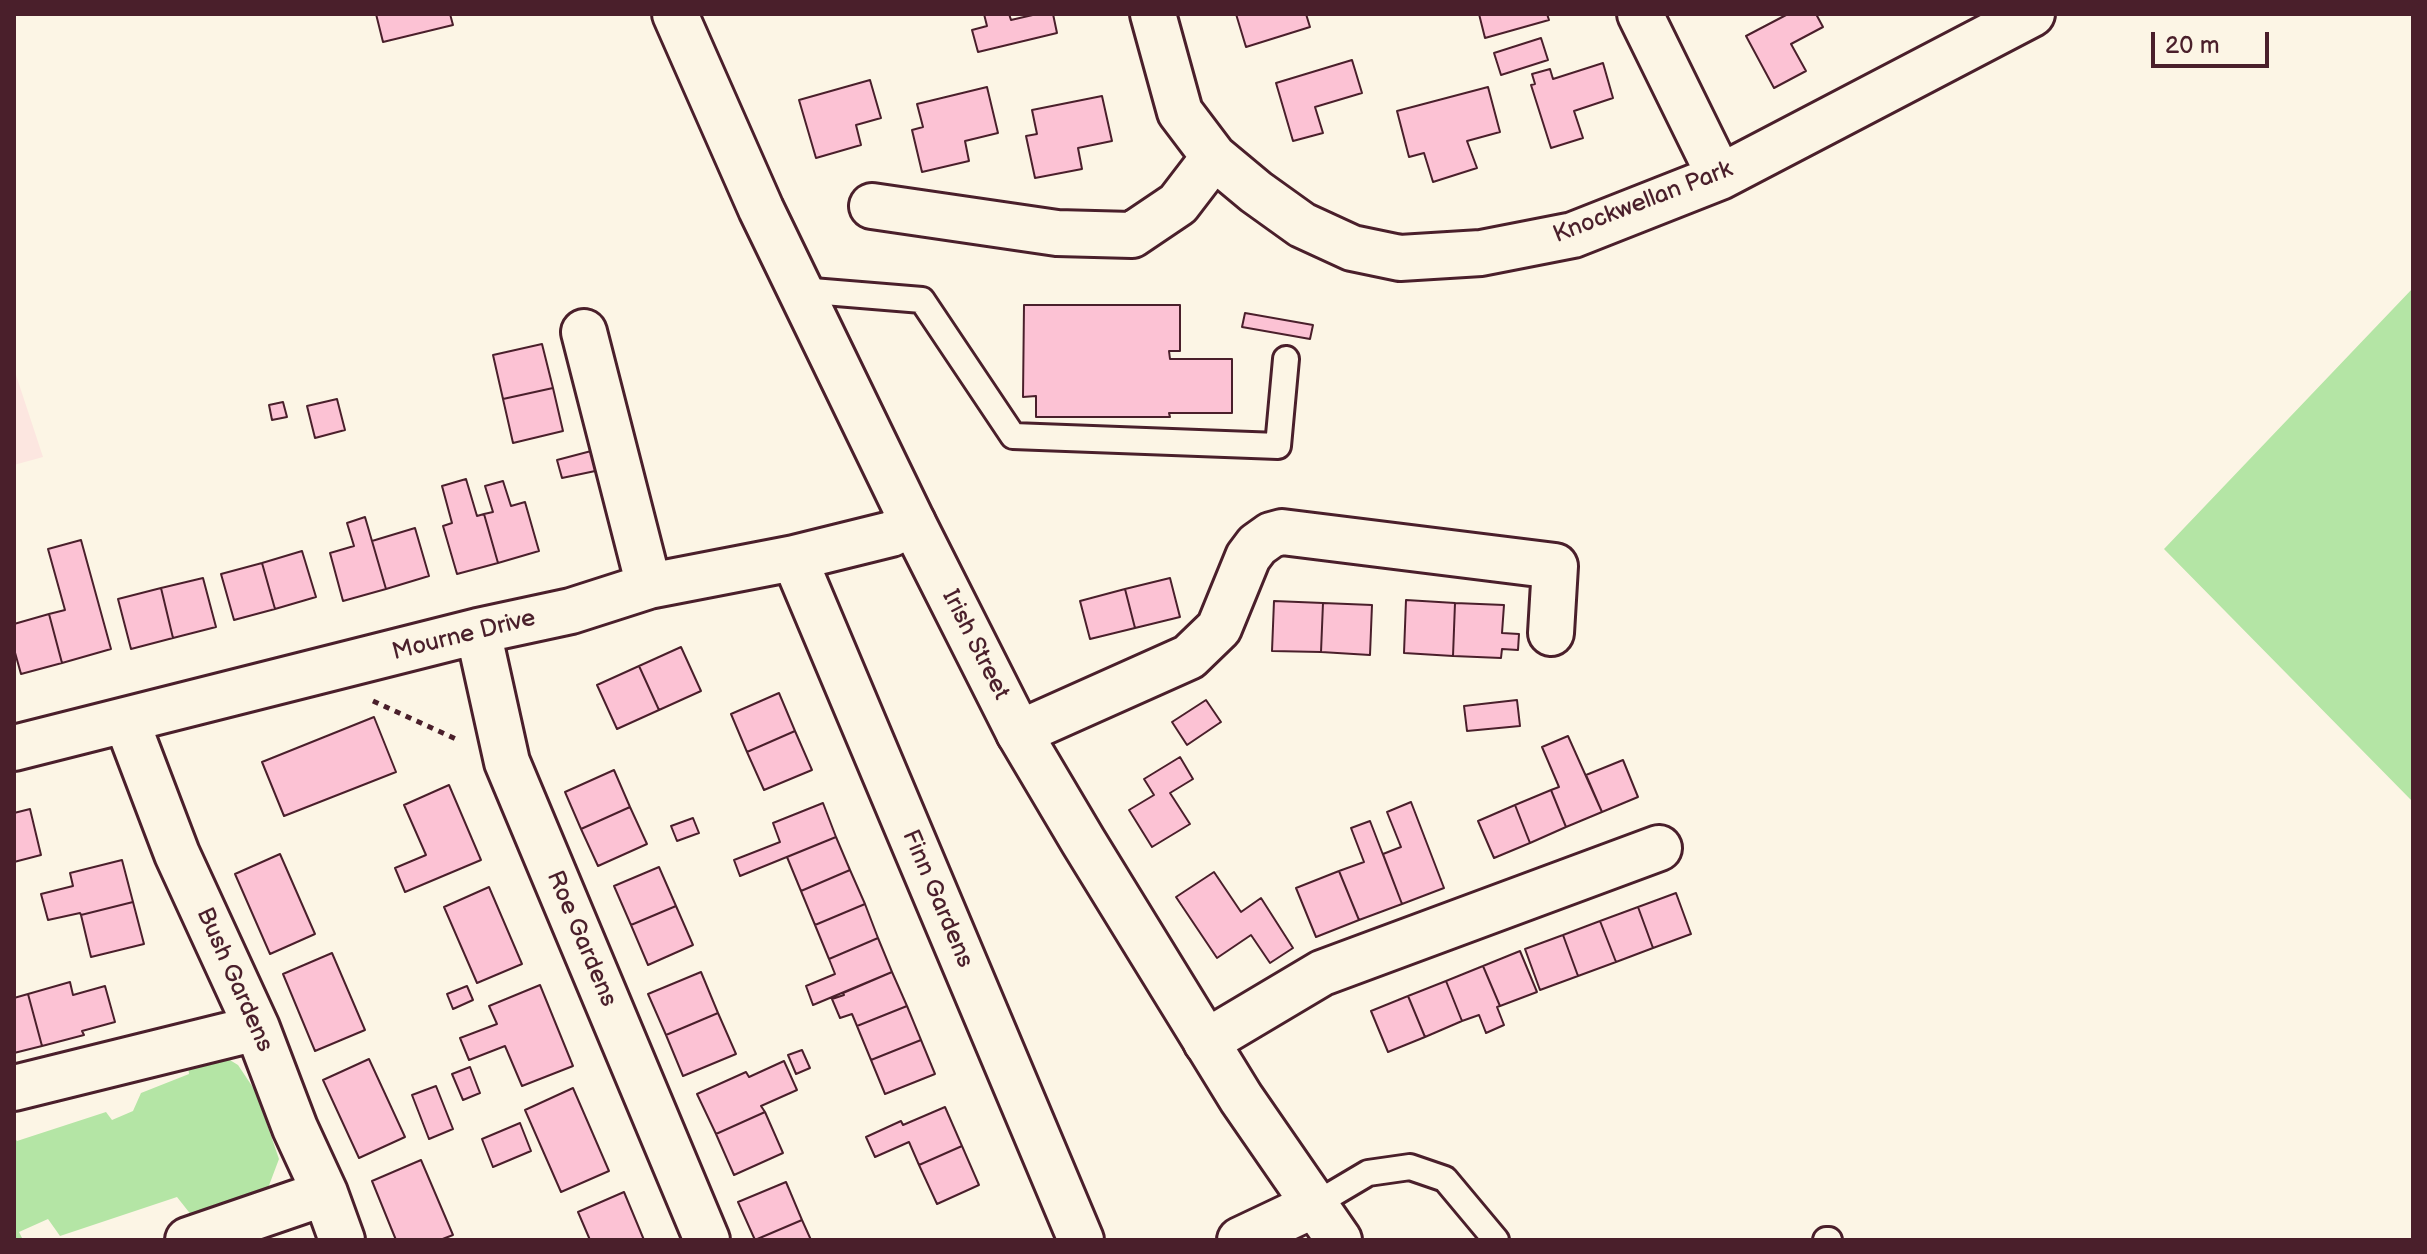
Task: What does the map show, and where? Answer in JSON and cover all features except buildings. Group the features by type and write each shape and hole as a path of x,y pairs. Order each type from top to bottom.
{"street":[{"name":"Irish Street","path":"675,14 761,209 1019,733 1241,1098 1339,1240"},
{"name":"Knockwellan Park","path":"1153,14 1180,112 1214,157 1302,225 1352,248 1400,258 1481,253 1573,235 1720,177 2032,14"},
{"path":"1640,14 1720,177"},
{"path":"872,206 1057,233 1132,235 1178,204 1214,157"},
{"path":"584,332 649,586"},
{"name":"Mourne Drive","path":"14,748 478,631 571,611 649,586 794,558 891,534 913,523"},
{"path":"1019,733 1189,657 1219,628 1248,557 1257,545 1271,535 1282,532 1555,566 1551,633"},
{"name":"Finn Gardens","path":"794,558 1081,1240"},
{"name":"Roe Gardens","path":"478,631 507,762 707,1240"},
{"name":"Bush Gardens","path":"129,720 131,733 177,854 257,1028 342,1240"},
{"path":"1206,1042 1322,973 1659,848"},
{"path":"14,1088 257,1028"},
{"path":"188,1240 325,1193"},
{"path":"1240,1240 1314,1205"}],"lane":[{"path":"800,290 922,300 1013,436 1278,446 1286,359"},
{"path":"1314,1205 1368,1173 1410,1167 1445,1179 1496,1240"}],"path":[{"path":"314,673 507,762"}],"shaded area":[{"path":"14,369 43,457 14,465"}],"green space":[{"path":"2413,288 2413,802 2164,549"},
{"path":"220,1054 238,1065 256,1092 279,1159 262,1204 196,1221 177,1197 60,1236 48,1219 19,1232 23,1240 14,1240 14,1137 17,1141 106,1112 112,1120 133,1111 141,1093 189,1074 188,1065"}]}
